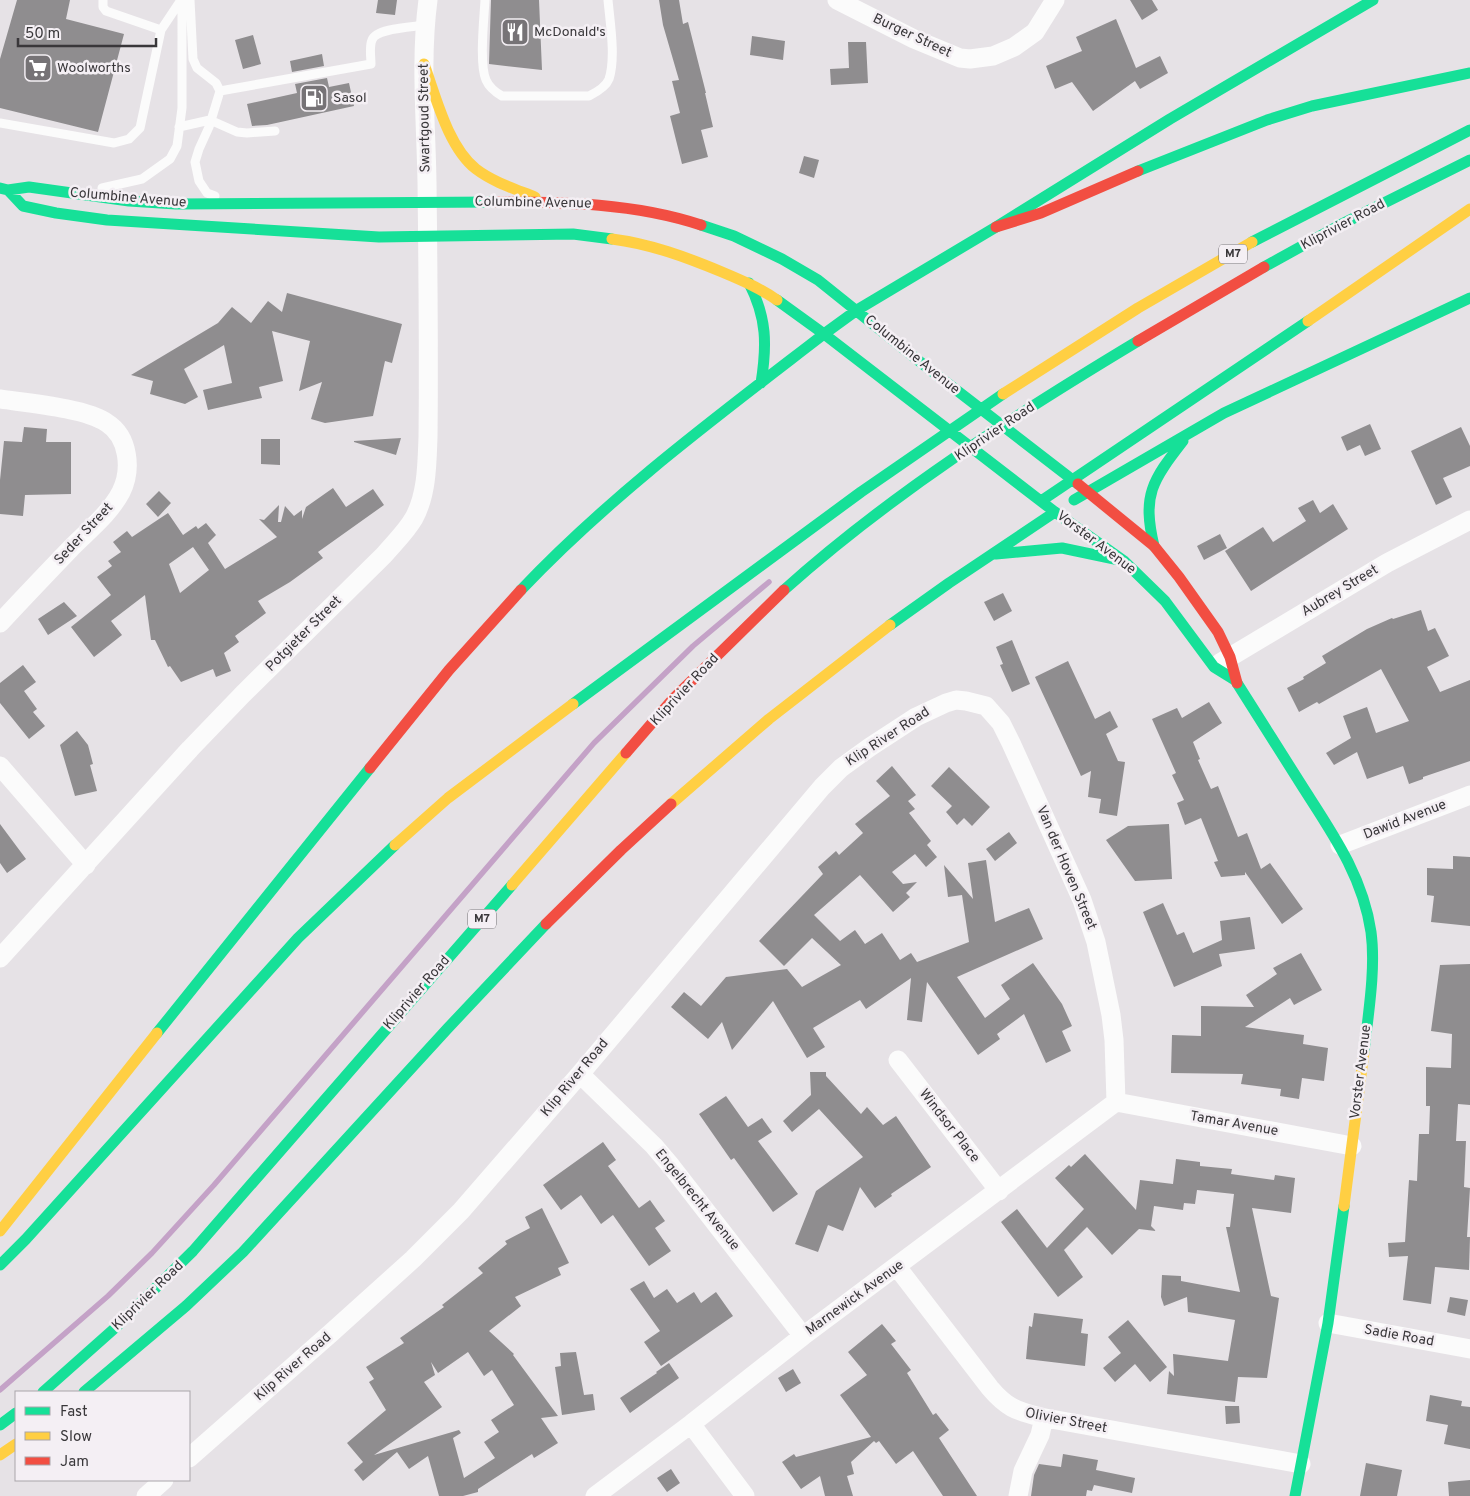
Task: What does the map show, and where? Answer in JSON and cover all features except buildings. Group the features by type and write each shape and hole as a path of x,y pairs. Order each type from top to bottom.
{"main road":[{"path":"0,1231 322,830 437,683 492,619 564,546 646,475 856,310 996,227 1170,119 1373,0"},
{"path":"424,64 452,136 465,158 474,168 492,180 547,202"},
{"path":"996,227 1041,213 1118,179 1267,120 1312,106 1470,73"},
{"name":"Kliprivier Road","path":"0,1265 298,938 380,858 448,798 486,768 837,509 924,448 1092,336 1248,245 1470,130"},
{"name":"Kliprivier Road","path":"44,1391 115,1328 193,1252 672,700 791,584 941,468 1104,361 1198,304 1324,234 1470,160"},
{"name":"Columbine Avenue","path":"4,189 29,187 129,201 176,204 427,202 593,204 642,210 685,220 734,236 782,259 818,280 995,421"},
{"name":"Columbine Avenue","path":"4,189 23,206 107,220 331,235 573,234 655,247 685,256 749,283 773,297 941,424"},
{"path":"1041,501 1470,210"},
{"path":"749,283 756,295 766,327 766,344 761,383"},
{"path":"85,1391 218,1277 500,973 585,885 675,799 826,672 903,615 1055,512 1189,433 1224,413 1470,298"},
{"name":"Vorster Avenue","path":"995,421 1072,479 1154,546 1180,577 1205,612 1230,657 1235,680 1340,845 1357,879 1365,903 1371,933 1372,963 1368,1016 1340,1248 1328,1324 1294,1496"},
{"name":"Vorster Avenue","path":"941,424 1055,512 1124,561 1165,601 1214,667 1235,680"},
{"path":"1154,546 1147,510 1152,485 1160,471 1189,433"},
{"path":"990,555 1062,548 1124,561"},
{"path":"0,1426 15,1414"},
{"path":"0,1455 15,1445"}],"street":[{"name":"Swartgoud Street","path":"428,0 424,64 428,236"},
{"name":"Burger Street","path":"837,0 914,39 960,58 970,59 993,56 1014,47 1035,32 1055,0"},
{"name":"Potgieter Street","path":"0,958 190,748 384,555 413,519 421,501 427,467 428,236"},
{"name":"Seder Street","path":"0,399 77,412 99,418 108,423 119,437 124,445 128,464 122,491 104,514 0,623"},
{"name":"Aubrey Street","path":"1214,667 1387,562 1470,520"},
{"name":"Klip River Road","path":"190,1457 331,1333 438,1235 461,1211 829,781 853,759 916,717 933,708 956,700"},
{"name":"Van der Hoven Street","path":"956,700 986,706 1001,723 1082,900 1096,942 1111,1015 1114,1040 1116,1102"},
{"path":"0,766 86,865"},
{"name":"Dawid Avenue","path":"1340,845 1470,794"},
{"name":"Windsor Place","path":"898,1060 999,1191"},
{"name":"Engelbrecht Avenue","path":"580,1074 654,1146 803,1336"},
{"name":"Tamar Avenue","path":"1116,1102 1352,1146"},
{"name":"Marnewick Avenue","path":"595,1496 803,1336 897,1268 1116,1102"},
{"name":"Olivier Street","path":"897,1268 998,1397 1016,1411 1044,1418 1301,1464"},
{"name":"Sadie Road","path":"1328,1324 1470,1349"},
{"path":"1018,1496 1023,1471 1040,1435 1044,1418"},
{"path":"691,1424 745,1496"},
{"path":"146,1496 163,1481"}],"lane":[{"path":"103,0 103,7 106,11 161,30"},
{"path":"0,123 114,143 129,139 140,128 161,30 182,0"},
{"path":"77,194 142,179 170,159 177,146 182,108 182,0"},
{"path":"190,0 193,59 197,68 216,83 220,91 209,127 199,149 196,162 199,180 207,193 236,205"},
{"path":"485,0 483,57 485,78 491,88 502,96 589,96 600,91 609,80 612,38 608,0"},
{"path":"220,91 371,64 372,40 375,35 382,31 425,25"},
{"path":"179,127 210,120 237,132 275,131"}],"waterway":[{"path":"0,1390 108,1296 152,1253 214,1185 594,743 693,646 769,582"}],"traffic: fast":[{"path":"824,334 857,310 996,227 1170,119 1373,0"},
{"path":"1138,171 1267,120 1312,106 1470,73"},
{"path":"1252,242 1470,130"},
{"path":"1264,267 1340,225 1470,160"},
{"path":"0,188 8,190 29,187 129,201 176,204 495,202"},
{"path":"8,190 23,206 107,220 379,237 573,234 612,239"},
{"path":"701,225 734,236 782,259 818,280 1078,484"},
{"path":"749,283 759,308 764,332 765,344 761,383"},
{"path":"1074,500 1224,413 1470,298"},
{"path":"777,300 1055,512 1124,561 1165,601 1214,667 1235,680"},
{"path":"1041,501 1308,321"},
{"path":"521,590 629,488 706,425 824,334"},
{"path":"784,590 867,521 955,457 1138,341"},
{"path":"573,704 861,492 1003,394"},
{"path":"1154,546 1149,514 1152,489 1164,467 1183,441"},
{"path":"890,625 1055,512"},
{"path":"996,554 1062,548 1124,561"},
{"path":"1237,683 1336,840 1354,874 1361,893 1371,932 1373,961 1364,1052"},
{"path":"157,1033 370,768"},
{"path":"0,1265 26,1239 298,938 395,845"},
{"path":"44,1391 115,1328 193,1251 512,885"},
{"path":"85,1391 186,1306 243,1252 546,924"},
{"path":"1295,1496 1328,1323 1344,1206"},
{"path":"0,1425 15,1414"}],"traffic: slow":[{"path":"424,64 450,135 466,160 490,178 535,197"},
{"path":"1308,321 1470,209"},
{"path":"612,239 654,248 695,261 750,284 777,300"},
{"path":"1003,394 1138,308 1252,242"},
{"path":"671,804 769,719 890,625"},
{"path":"395,845 448,798 573,704"},
{"path":"512,885 626,753"},
{"path":"0,1231 157,1033"},
{"path":"1344,1206 1364,1052"},
{"path":"0,1455 15,1445"}],"traffic: jam":[{"path":"996,227 1041,213 1138,171"},
{"path":"495,202 599,205 650,212 701,225"},
{"path":"1138,341 1264,267"},
{"path":"1078,484 1154,546 1179,577 1218,632 1230,657 1237,683"},
{"path":"370,768 449,670 521,590"},
{"path":"626,753 672,700 784,590"},
{"path":"546,924 671,804"}],"place":[{"name":"McDonald's","path":"515,32"},
{"name":"Woolworths","path":"38,68"},
{"name":"Sasol","path":"314,98"}]}
